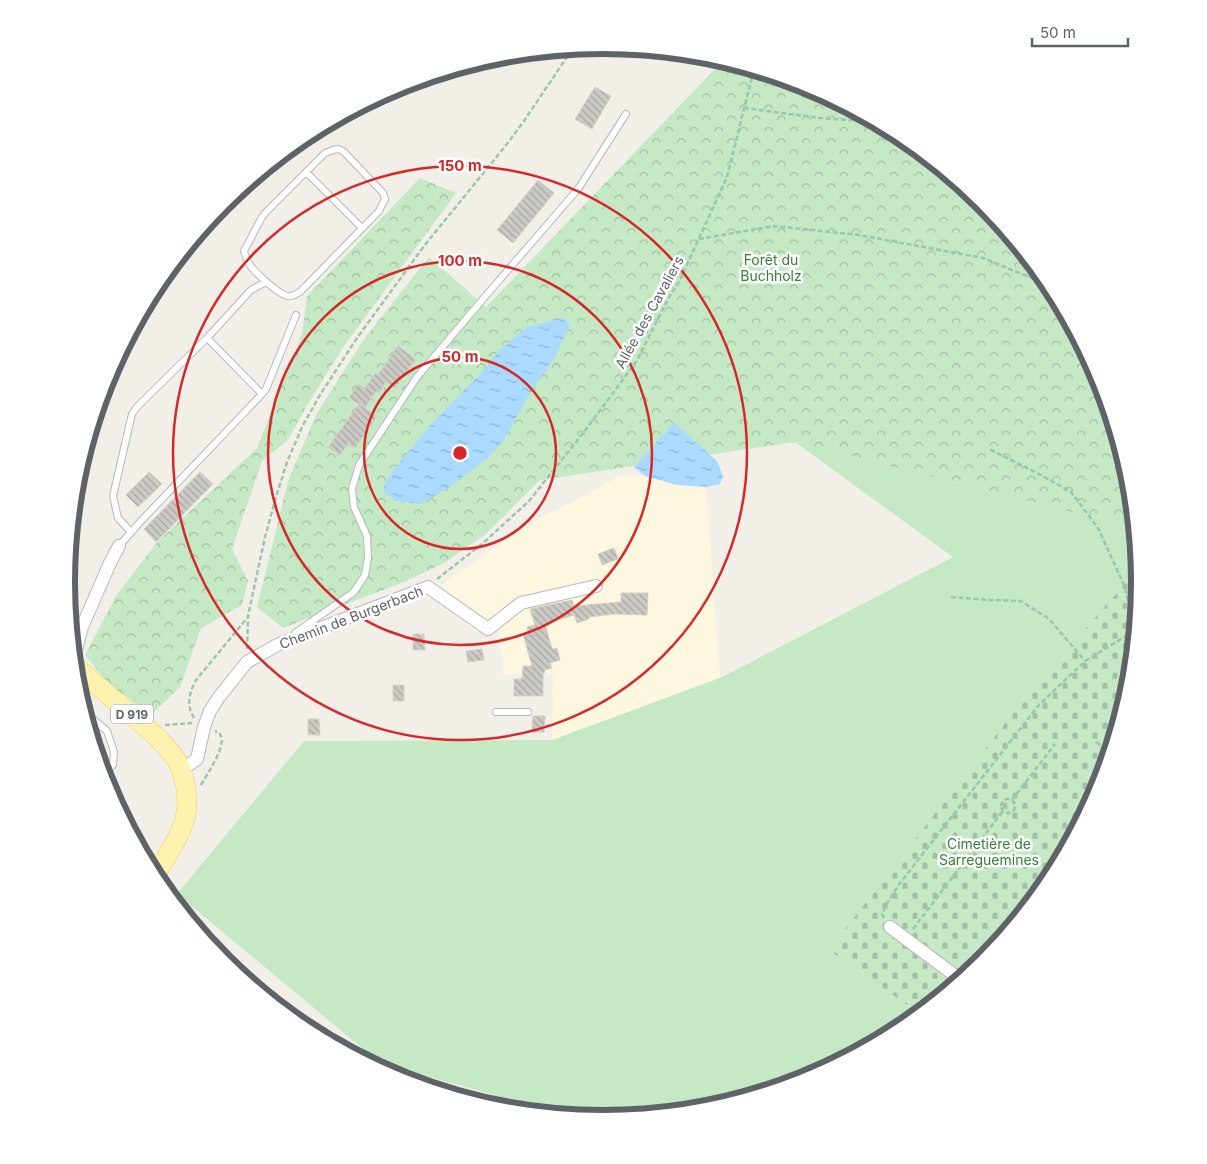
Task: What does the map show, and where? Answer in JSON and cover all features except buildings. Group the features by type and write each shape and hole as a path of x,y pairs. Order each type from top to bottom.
{"main road":[{"name":"D 919","path":"83,673 168,748 181,770 186,792 185,820 159,868"}],"street":[{"path":"79,640 82,627 110,563 120,546"},
{"name":"Chemin de Burgerbach","path":"181,770 197,759 204,727 218,697 247,662 279,644 428,587 488,629 521,603 596,586"},
{"path":"890,927 955,976"}],"lane":[{"path":"279,644 354,592 365,575 368,558 367,536 354,507 352,489 358,465 417,377 578,189 626,114"},
{"path":"339,149 383,193 385,199 379,211 301,291 295,295 287,296 266,282 249,263 244,251 262,217 306,172 325,153 339,149"},
{"path":"306,172 362,228"},
{"path":"131,532 118,518 113,496 132,414 251,290 266,282"},
{"path":"120,546 131,532 262,394 296,315"},
{"path":"207,338 262,394"},
{"path":"496,712 528,712"},
{"path":"93,719 107,731 114,752 113,765 109,768"}],"path":[{"path":"247,662 248,616 265,536 287,462 303,424 358,338 424,246 503,149 568,55"},
{"name":"Allée des Cavaliers","path":"428,587 482,544 529,501 636,362 679,282 726,177 752,76"},
{"path":"744,108 820,118 860,121"},
{"path":"699,239 774,226 859,235 983,258 1037,280"},
{"path":"989,449 1071,492 1098,528 1124,586 1131,612"},
{"path":"951,597 1021,601 1049,619 1084,661"},
{"path":"144,726 191,724 196,722 189,708 190,691 196,680 248,616"},
{"path":"890,927 886,925 882,914 900,883 1038,706 1084,661 1129,634"},
{"path":"1096,742 1105,748"},
{"path":"1012,800 1055,744"},
{"path":"1008,799 1012,800 1014,803 1013,810 1010,812 1001,809 1002,802 1008,799"},
{"path":"906,939 1004,811"}],"shaded area":[{"path":"620,476 645,476 677,485 706,487 720,678 552,740 553,674 503,675 499,628 475,631 429,593 524,527"}],"green space":[{"name":"Forêt du Buchholz","path":"716,66 740,72 806,94 868,125 925,163 952,185 1001,234 1023,260 1043,289 1061,318 1092,380 1114,445 1122,479 1129,526 795,442 540,480 486,534 444,563 404,582 283,628 257,607 288,481 317,413 364,339 429,257 486,307 715,69"},
{"path":"420,178 456,193 344,346 288,440 262,461 232,549 248,581 242,605 201,628 180,687 151,715 107,682 85,655 116,596 157,542 257,448 302,333 307,296"},
{"path":"795,442 1129,526 1132,582 1132,592 830,950 913,1009 868,1039 806,1070 740,1092 672,1106 604,1110 531,1105 395,1067 373,1058 177,894 304,741 552,740 720,678 953,557"},
{"name":"Cimetière de Sarreguemines","path":"1132,581 1131,617 1122,685 1104,752 1077,816 1043,875 1023,904 1001,930 952,979 913,1009 829,950 1028,694 1124,585"}],"water":[{"path":"563,318 570,324 554,359 533,388 502,443 488,458 448,488 421,504 396,501 383,491 386,480 407,453 501,349 527,327"},
{"path":"674,422 717,461 723,476 720,484 706,487 677,485 645,476 634,467"}]}
